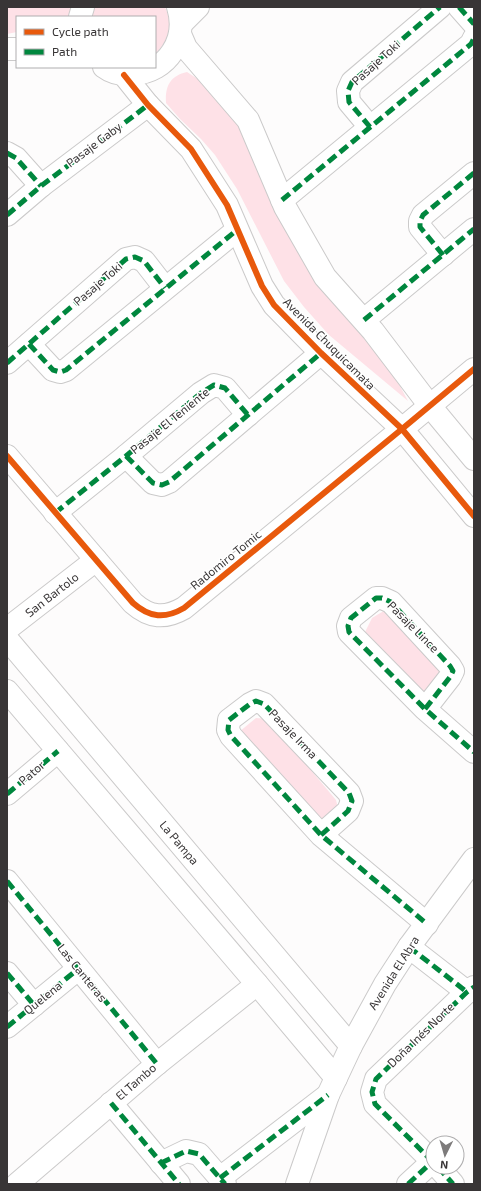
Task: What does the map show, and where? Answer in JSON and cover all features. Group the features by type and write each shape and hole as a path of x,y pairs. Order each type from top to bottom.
{"street":[{"path":"156,67 160,65 173,52 180,22 198,7"},
{"name":"Pasaje Toki","path":"370,127 349,102 348,91 352,82 440,7"},
{"path":"459,7 474,24"},
{"path":"180,22 186,48 248,120 282,200 325,277 364,320 430,406 474,459"},
{"path":"282,200 471,44 474,38"},
{"path":"105,68 124,75 143,73 154,68"},
{"name":"Avenida Chuquicamata","path":"124,75 148,105 191,149 227,205 262,286 274,305 321,353 402,429 474,516"},
{"name":"Pasaje Gaby","path":"7,215 41,186 148,105"},
{"path":"7,153 16,158 41,186"},
{"path":"443,255 420,227 420,221 423,215 474,173"},
{"path":"364,320 474,229"},
{"path":"29,344 53,370 60,372 66,370 237,230"},
{"name":"Pasaje Toki","path":"7,363 126,259 135,256 144,261 165,288"},
{"name":"Pasaje El Teniente","path":"126,456 153,483 162,485 169,482 321,353"},
{"name":"Radomiro Tomic","path":"7,456 140,610 158,616 167,616 176,613 190,603 474,369"},
{"name":"Pasaje El Teniente","path":"55,513 201,393 214,385 226,388 248,415"},
{"name":"San Bartolo","path":"7,629 96,560"},
{"name":"Pasaje Lince","path":"425,709 453,672 450,666 391,602 382,598 376,598 351,618 348,626 349,632 425,709 474,752"},
{"name":"La Pampa","path":"7,639 351,1046"},
{"path":"7,691 257,984 332,1087"},
{"name":"Pasaje Irma","path":"321,835 348,811 352,801 349,792 264,704 256,701 250,704 229,720 228,730 231,736 321,835 427,924"},
{"name":"Pator","path":"7,794 58,751"},
{"name":"Avenida El Abra","path":"296,1184 332,1087 351,1046 385,984 409,947 474,859"},
{"name":"Las Canteras","path":"7,881 157,1064"},
{"name":"Doña Inés Norte","path":"409,947 470,990 376,1079 372,1092 375,1104 425,1153"},
{"name":"Quelena","path":"7,1027 78,969"},
{"path":"7,973 34,1005"},
{"name":"El Tambo","path":"17,1184 157,1064 257,984"},
{"name":"Avenida El Abra","path":"223,1181 332,1087"},
{"path":"111,1103 179,1184"},
{"path":"161,1163 186,1151 199,1154 223,1181"},
{"path":"408,1184 425,1168"},
{"path":"445,1175 453,1184"}],"shaded area":[{"path":"7,7 75,7 75,16 16,16 16,32 7,34"},
{"path":"94,7 165,7 169,20 169,26 164,44 156,53 156,16 90,16"},
{"path":"187,72 207,85 245,131 363,337 393,373 408,401 329,335 304,307 284,281 237,189 215,155 166,103 166,92 170,83 176,76"},
{"path":"387,609 440,665 441,680 423,695 363,636 372,618"},
{"path":"256,718 268,719 336,800 339,812 322,823 239,732"}],"marked path":[{"path":"370,127 349,102 348,91 352,82 440,7"},
{"path":"459,7 474,24"},
{"path":"282,200 471,44 474,38"},
{"path":"7,215 41,186 148,105"},
{"path":"7,153 16,158 41,186"},
{"path":"443,255 420,227 420,221 423,215 474,173"},
{"path":"364,320 474,229"},
{"path":"29,344 53,370 60,372 66,370 237,230"},
{"path":"7,363 126,259 135,257 144,261 165,288"},
{"path":"126,456 153,483 162,485 169,482 321,353"},
{"path":"55,513 201,393 214,385 225,388 248,415"},
{"path":"425,709 453,671 391,602 382,598 376,598 351,618 348,626 349,632 425,709 474,752"},
{"path":"321,835 348,811 352,801 349,793 264,704 256,701 250,704 229,720 228,730 231,736 321,835 427,924"},
{"path":"7,794 58,751"},
{"path":"7,881 157,1064"},
{"path":"409,947 467,992"},
{"path":"7,1027 78,969"},
{"path":"7,973 34,1005"},
{"path":"425,1154 375,1104 372,1092 376,1079 474,987"},
{"path":"220,1178 328,1095"},
{"path":"111,1103 179,1184"},
{"path":"161,1163 186,1151 199,1154 225,1184"},
{"path":"408,1184 425,1168"},
{"path":"445,1175 453,1184"}],"cycle path":[{"path":"124,75 148,105 191,149 227,205 262,286 274,305 321,353 402,429 474,516"},
{"path":"7,456 133,603 145,612 158,615 170,614 184,608 474,369"}]}
